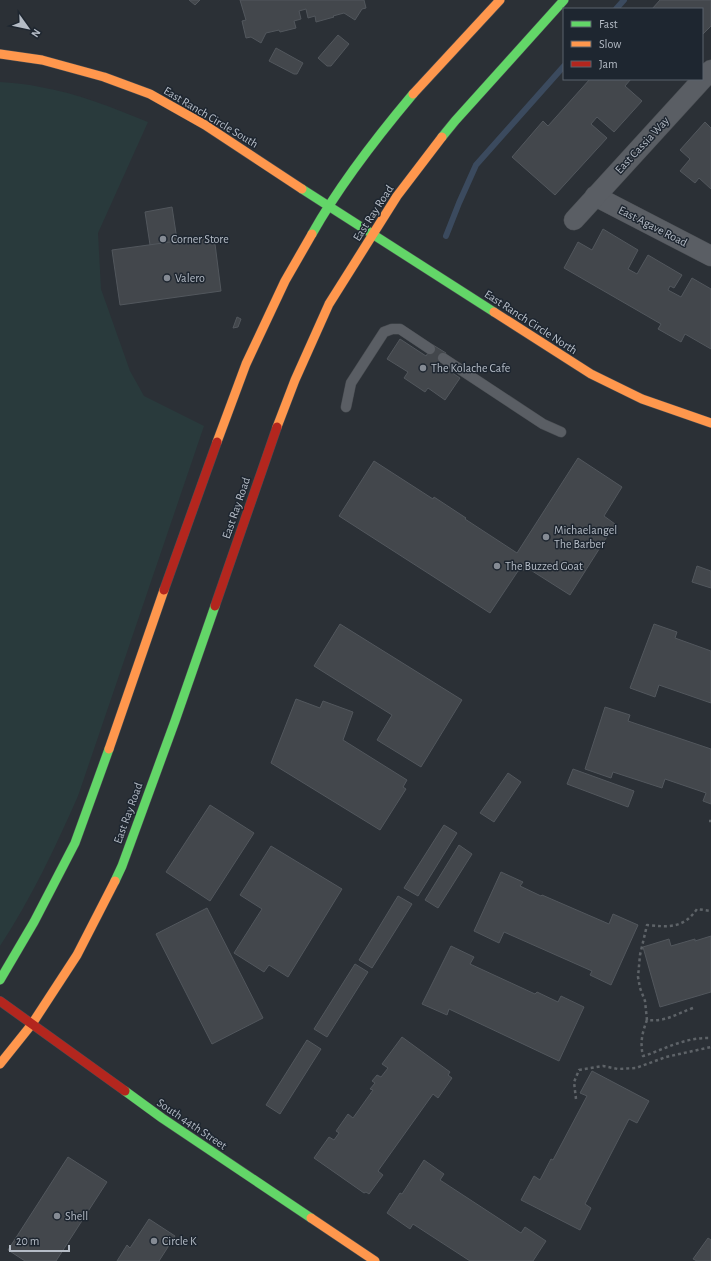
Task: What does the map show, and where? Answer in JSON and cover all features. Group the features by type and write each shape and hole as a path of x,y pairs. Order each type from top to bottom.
{"main road":[{"path":"0,980 34,922 75,843 208,465 246,364 285,280 328,206 355,168 412,95 500,0"},
{"name":"East Ray Road","path":"0,1064 32,1024 77,955 122,866 176,721 256,485 295,380 329,304 397,196 455,121 564,0"},
{"name":"East Ranch Circle South","path":"0,54 42,60 104,77 150,94 205,125 350,220"},
{"name":"East Ranch Circle North","path":"350,220 591,374 642,398 711,424"},
{"name":"South 44th Street","path":"0,1001 162,1118 375,1261"}],"street":[{"name":"East Cassia Way","path":"703,79 711,70"},
{"name":"East Cassia Way","path":"574,220 702,80"},
{"name":"East Agave Road","path":"595,196 711,256"}],"lane":[{"path":"346,407 351,383 384,332 392,329 400,329 430,349"},
{"path":"443,358 543,424 561,432"}],"path":[{"path":"711,911 697,909 692,917 687,921 668,927 647,925 640,955 638,977 645,1001 647,1020 641,1036 641,1049 643,1056 681,1041 711,1038"},
{"path":"647,1020 656,1021 675,1017 693,1008"},
{"path":"576,1099 574,1082 579,1070 603,1066 618,1069 636,1068 666,1058 711,1047"}],"shaded area":[{"path":"0,82 30,85 68,93 122,111 148,122 98,233 101,289 130,371 144,396 204,426 78,796 42,873 0,946"}],"building":[{"path":"189,0 200,0 195,5"},
{"path":"240,0 364,0 366,8 362,9 355,20 344,13 316,22 315,16 308,18 306,9 299,11 301,19 294,21 296,28 280,32 279,30 266,33 261,43 251,37 246,38 242,21 246,20"},
{"path":"660,0 711,0 711,26 703,34 703,8 653,8"},
{"path":"338,35 349,44 331,66 327,66 318,58"},
{"path":"276,48 303,63 297,74 294,74 269,61"},
{"path":"589,80 630,80 625,86 642,101 614,132 597,117 591,124 607,138 555,195 512,157 543,121 548,126"},
{"path":"705,122 711,128 711,189 699,178 695,183 680,171 690,159 680,150"},
{"name":"Corner Store","path":"172,207 181,266 154,271 145,212"},
{"path":"603,229 638,250 628,269 637,274 648,255 682,275 674,288 670,286 668,290 681,297 692,278 711,289 711,349 685,334 681,342 658,329 661,324 564,268 578,242 592,250"},
{"path":"214,236 221,291 120,305 112,250"},
{"path":"237,317 241,319 238,327 233,328"},
{"name":"The Kolache Cafe","path":"400,339 426,356 433,345 446,353 439,364 460,378 445,400 428,388 425,392 404,378 408,372 387,359"},
{"path":"578,458 622,487 604,516 615,524 570,595 529,569 518,571 490,613 339,516 374,461 433,499 434,497 517,553"},
{"path":"697,566 711,571 711,588 692,582"},
{"path":"340,624 462,700 421,767 377,740 392,715 314,666"},
{"path":"654,624 677,632 675,638 711,651 711,703 659,685 655,697 630,688"},
{"path":"296,699 320,708 323,701 353,712 343,740 407,780 403,787 406,789 380,830 271,763"},
{"path":"605,707 630,715 628,721 711,749 711,804 703,801 706,793 665,779 662,788 613,772 611,778 585,769"},
{"path":"573,769 634,791 628,807 567,784"},
{"path":"508,773 521,782 494,822 480,813"},
{"path":"210,805 254,833 210,901 166,872"},
{"path":"444,825 457,833 418,896 404,888"},
{"path":"459,845 472,854 438,908 425,900"},
{"path":"271,846 342,889 288,977 269,965 264,972 234,953 262,909 240,895"},
{"path":"501,872 523,882 520,886 609,924 613,914 638,925 611,985 590,975 592,971 504,932 499,943 474,931"},
{"path":"398,896 412,904 372,968 359,960"},
{"path":"207,908 263,1018 212,1044 156,934"},
{"path":"711,936 711,992 660,1007 643,947 669,939 671,946"},
{"path":"451,946 474,957 470,964 535,994 537,992 558,1002 561,996 584,1007 559,1061 449,1009 447,1015 422,1004"},
{"path":"355,964 368,972 327,1037 314,1029"},
{"path":"402,1037 450,1072 448,1075 452,1078 438,1098 433,1094 378,1171 383,1175 369,1194 366,1192 364,1193 314,1158 329,1137 334,1140 339,1133 336,1131 348,1114 353,1118 373,1090 370,1089 375,1083 372,1081 377,1075 381,1077 388,1068 382,1064"},
{"path":"307,1040 321,1049 280,1114 266,1105"},
{"path":"592,1071 649,1101 637,1123 629,1119 585,1204 591,1208 580,1230 521,1200 534,1176 540,1180 551,1159 553,1160 587,1096 580,1093"},
{"name":"Shell","path":"68,1157 107,1182 56,1261 25,1261 8,1250"},
{"path":"424,1160 444,1174 440,1180 521,1233 525,1227 546,1241 533,1261 470,1261 413,1224 410,1229 387,1213 400,1193 402,1194"},
{"name":"Circle K","path":"149,1219 175,1236 159,1261 117,1261 127,1245 130,1248"},
{"path":"708,1238 711,1240 711,1261 697,1261 693,1259"}],"waterway":[{"path":"617,8 624,0"},
{"path":"446,236 476,165 563,67"}],"traffic: fast":[{"path":"442,137 564,0"},
{"path":"312,234 334,197 359,162 413,94"},
{"path":"302,189 494,312"},
{"path":"115,881 122,866 175,721 215,606"},
{"path":"0,980 34,922 75,843 109,749"},
{"path":"125,1091 162,1118 311,1218"}],"traffic: slow":[{"path":"413,94 500,0"},
{"path":"0,54 42,60 104,77 150,94 205,125 302,189"},
{"path":"277,427 295,380 329,304 397,196 442,137"},
{"path":"217,442 246,364 285,281 312,234"},
{"path":"494,312 591,374 642,399 711,423"},
{"path":"109,749 164,590"},
{"path":"0,1064 32,1024 77,955 115,881"},
{"path":"311,1218 375,1261"}],"traffic: jam":[{"path":"215,606 277,427"},
{"path":"164,590 217,442"},
{"path":"0,1001 125,1091"}],"place":[{"name":"Corner Store","path":"163,239"},
{"name":"Valero","path":"167,278"},
{"name":"The Kolache Cafe","path":"423,368"},
{"name":"Michaelangel The Barber","path":"546,537"},
{"name":"The Buzzed Goat","path":"497,566"},
{"name":"Shell","path":"57,1216"},
{"name":"Circle K","path":"154,1241"}]}
